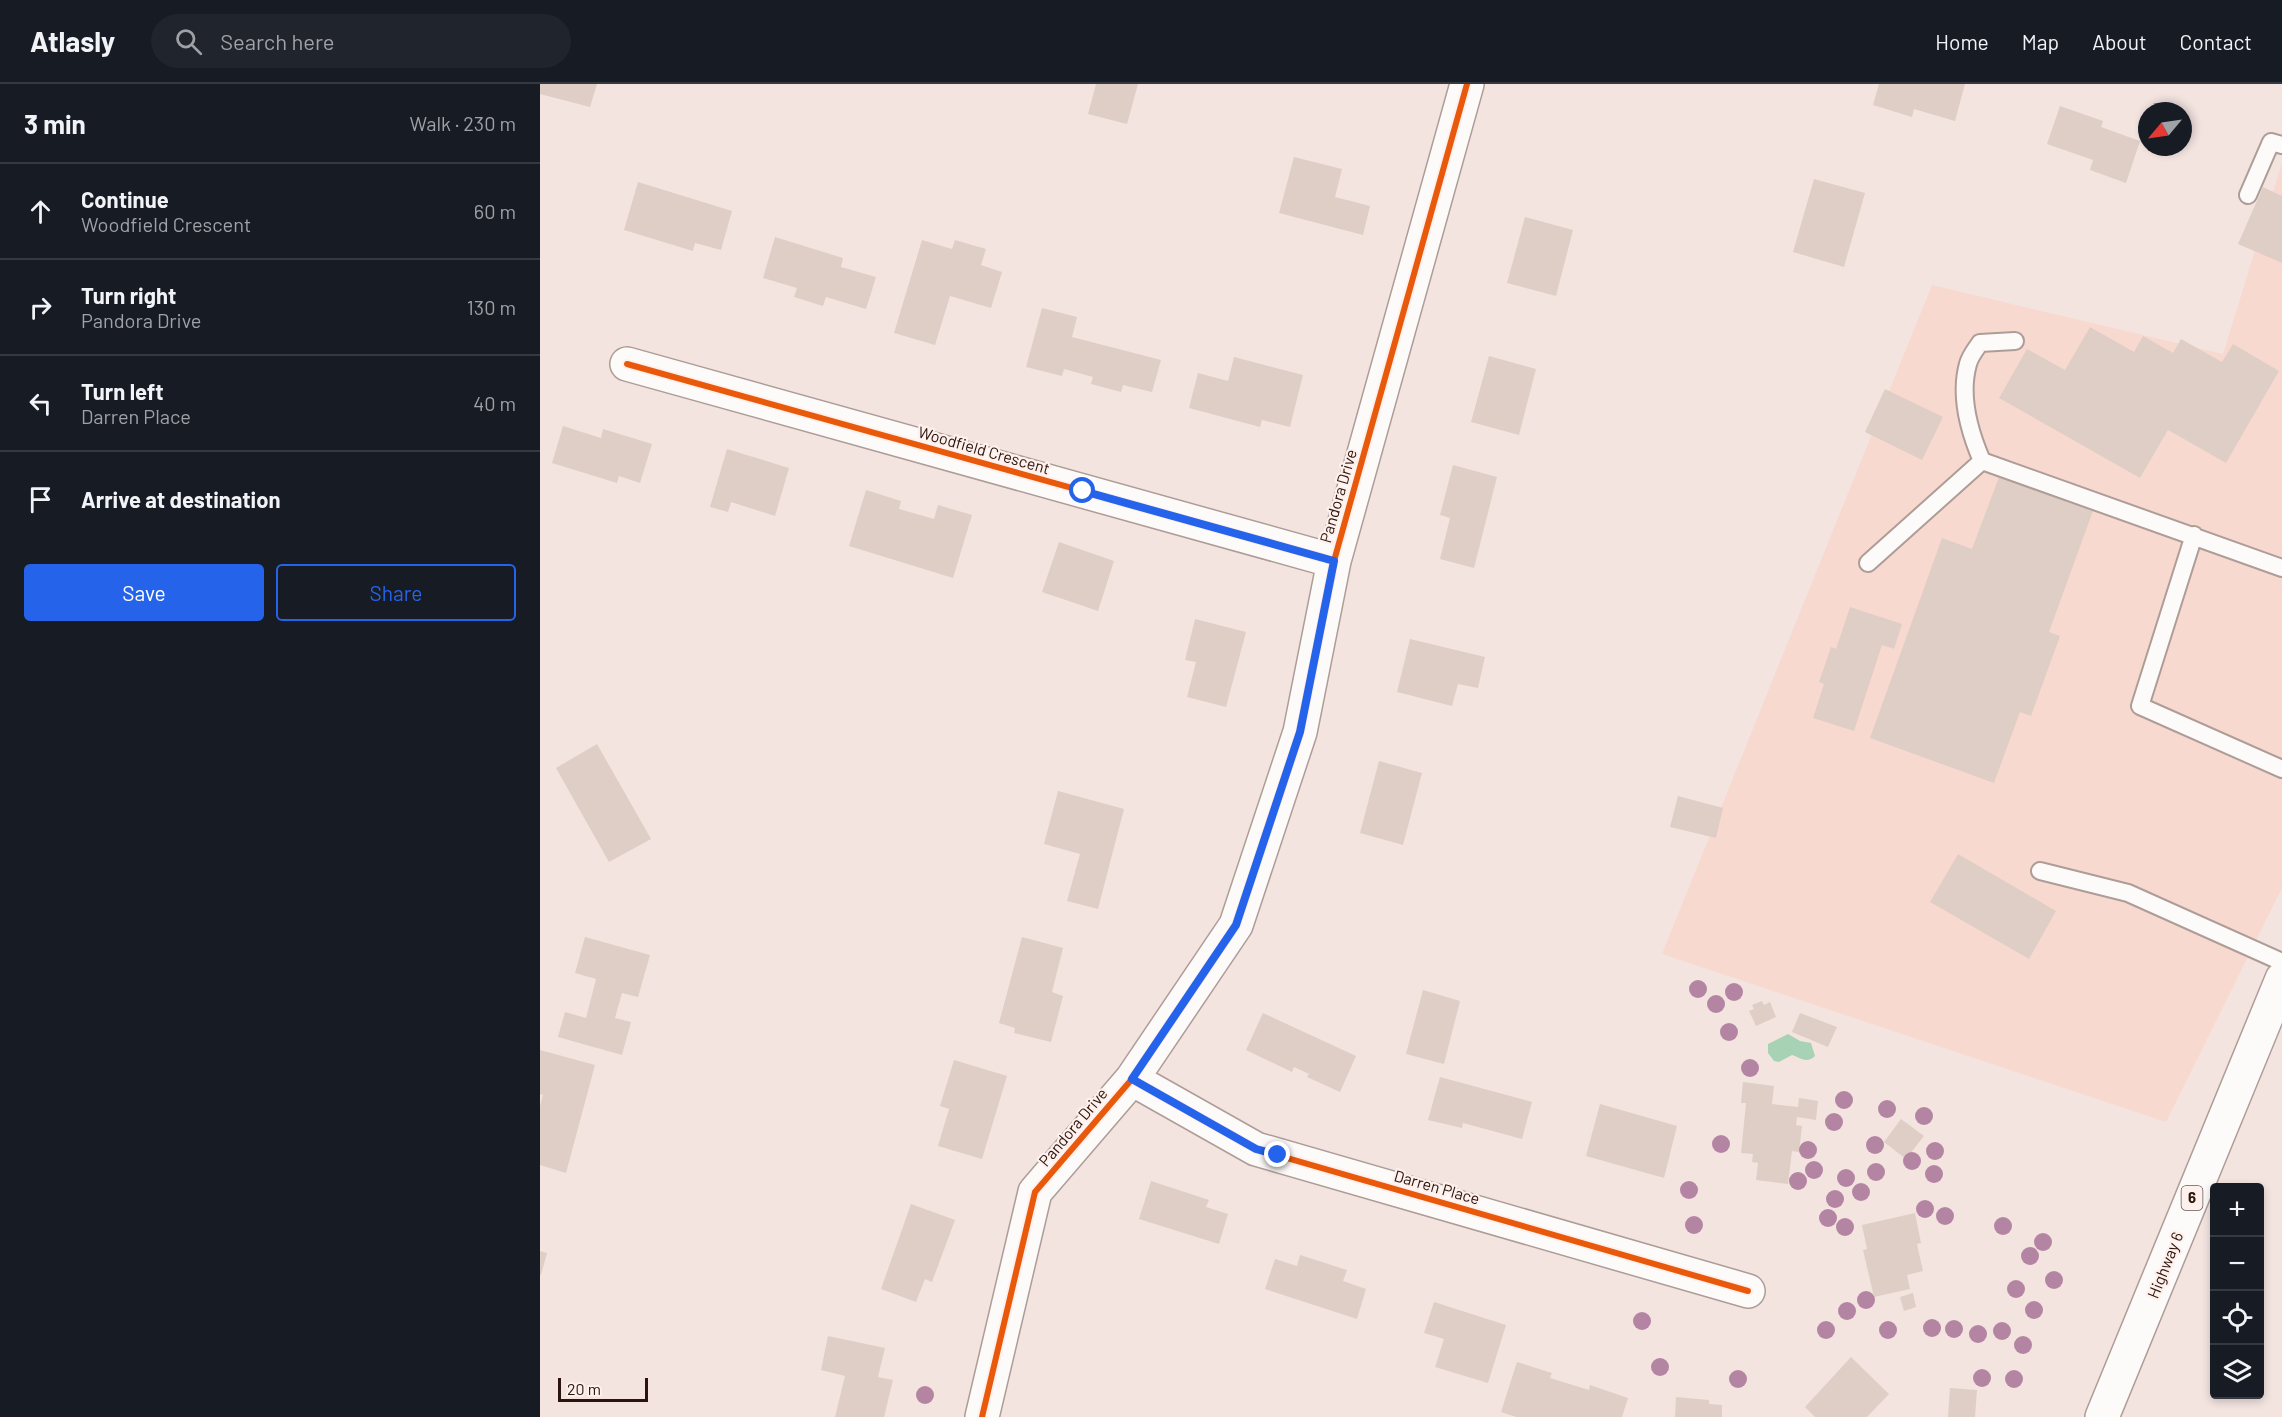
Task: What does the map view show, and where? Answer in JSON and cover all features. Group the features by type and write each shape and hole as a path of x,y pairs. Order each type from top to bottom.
{"street":[{"name":"Pandora Drive","path":"982,1417 1035,1192 1132,1079 1236,925 1300,732 1334,561 1467,84"},
{"name":"Woodfield Crescent","path":"627,364 1334,561"},
{"name":"Highway 6","path":"2102,1417 2282,979"},
{"name":"Darren Place","path":"1132,1079 1256,1149 1748,1291"}],"lane":[{"path":"2248,195 2271,141 2282,145"},
{"path":"2015,341 1980,343 1968,362 1965,389 1969,431 1982,461 2282,568"},
{"path":"1868,563 1982,461"},
{"path":"2194,535 2140,706 2282,769"},
{"path":"2040,871 2128,893 2282,962"}],"shaded area":[{"path":"2282,163 2282,888 2166,1122 1662,954 1932,285 2223,354"},
{"path":"1788,1034 1800,1041 1811,1043 1815,1056 1807,1060 1792,1055 1779,1062 1774,1061 1768,1053 1768,1044"}],"building":[{"path":"540,84 597,84 590,107 540,94"},
{"path":"1096,84 1138,84 1127,124 1088,114"},
{"path":"1879,84 1965,84 1955,121 1914,109 1912,117 1873,105"},
{"path":"2060,106 2103,121 2101,127 2138,140 2138,147 2126,183 2090,170 2093,160 2047,144"},
{"path":"1294,157 1342,169 1335,197 1370,206 1363,235 1279,213"},
{"path":"1814,179 1865,193 1844,267 1793,252"},
{"path":"638,182 732,211 721,250 695,243 693,251 624,230"},
{"path":"2263,187 2282,196 2282,263 2238,244"},
{"path":"1525,217 1573,230 1556,296 1507,283"},
{"path":"775,237 843,258 841,267 876,277 866,309 826,297 823,306 794,297 797,288 763,278"},
{"path":"922,240 952,249 955,240 986,249 981,265 1002,272 991,308 950,296 935,345 894,333"},
{"path":"1042,308 1077,317 1072,337 1161,360 1152,392 1123,385 1121,392 1091,384 1093,377 1064,369 1062,376 1026,367"},
{"path":"2090,327 2134,352 2143,336 2173,353 2181,339 2222,362 2233,344 2279,371 2226,463 2168,430 2140,478 1999,398 2027,349 2065,370"},
{"path":"1489,356 1536,369 1519,435 1471,422"},
{"path":"1234,357 1303,375 1290,427 1262,420 1260,427 1189,408 1198,373 1228,381"},
{"path":"1885,389 1943,417 1922,460 1865,432"},
{"path":"563,426 601,438 603,429 652,444 640,483 619,476 617,483 552,463"},
{"path":"727,449 789,468 775,516 731,502 728,512 710,507"},
{"path":"1453,465 1497,477 1474,568 1440,559 1450,518 1440,515"},
{"path":"1999,477 2093,511 2049,632 2060,636 2031,716 2020,712 1994,783 1870,738 1942,538 1972,549"},
{"path":"866,490 901,501 899,509 934,519 938,505 972,515 953,578 849,546"},
{"path":"1059,542 1114,561 1098,611 1042,592"},
{"path":"1850,607 1902,624 1894,649 1882,645 1854,731 1813,718 1824,684 1819,682 1831,647 1836,649"},
{"path":"1195,619 1246,632 1226,707 1187,697 1196,662 1185,660"},
{"path":"1410,639 1485,657 1478,688 1458,684 1452,706 1397,692"},
{"path":"597,744 651,839 609,862 556,768"},
{"path":"1379,761 1422,773 1403,845 1360,833"},
{"path":"1058,791 1124,809 1098,909 1067,901 1080,854 1044,844"},
{"path":"1678,796 1723,808 1716,838 1670,827"},
{"path":"1958,854 2056,911 2029,959 1930,902"},
{"path":"585,937 650,955 638,997 622,993 615,1018 631,1022 622,1055 558,1037 565,1012 586,1018 596,979 575,973"},
{"path":"1022,937 1063,948 1052,992 1063,996 1051,1042 1014,1033 1015,1028 999,1023"},
{"path":"1423,990 1460,1001 1444,1064 1406,1054"},
{"path":"1762,1001 1764,1005 1770,1002 1776,1017 1756,1026 1749,1011 1754,1009 1752,1005"},
{"path":"1263,1013 1356,1056 1340,1092 1307,1077 1309,1074 1294,1067 1292,1072 1246,1050"},
{"path":"1800,1013 1837,1027 1828,1047 1792,1032"},
{"path":"540,1050 595,1065 566,1173 540,1165 540,1106 543,1095 540,1094"},
{"path":"954,1060 1007,1076 982,1159 938,1146 949,1109 940,1106"},
{"path":"1440,1077 1532,1102 1522,1139 1463,1123 1462,1128 1428,1120"},
{"path":"1743,1082 1774,1086 1772,1104 1798,1107 1799,1098 1818,1101 1816,1120 1797,1117 1796,1125 1802,1126 1799,1152 1792,1151 1788,1184 1756,1180 1758,1163 1752,1162 1753,1154 1741,1153 1746,1103 1741,1103"},
{"path":"1600,1104 1677,1126 1664,1178 1586,1156"},
{"path":"1901,1119 1924,1136 1906,1159 1884,1142"},
{"path":"1151,1181 1209,1200 1206,1207 1228,1214 1219,1244 1139,1219"},
{"path":"911,1204 955,1220 932,1282 925,1279 916,1302 881,1289"},
{"path":"1915,1213 1921,1243 1917,1244 1923,1271 1907,1275 1910,1289 1874,1297 1863,1250 1867,1249 1862,1225"},
{"path":"540,1251 547,1253 541,1275 540,1275"},
{"path":"1300,1255 1347,1270 1343,1281 1366,1289 1357,1319 1265,1289 1275,1259 1297,1266"},
{"path":"1913,1293 1916,1307 1904,1311 1900,1297"},
{"path":"1434,1302 1506,1325 1488,1383 1435,1367 1444,1339 1424,1333"},
{"path":"828,1336 885,1348 878,1377 893,1380 884,1417 835,1417 845,1376 821,1370"},
{"path":"1851,1357 1889,1394 1867,1417 1815,1417 1805,1407"},
{"path":"1517,1362 1552,1373 1550,1378 1589,1390 1590,1385 1628,1398 1622,1417 1516,1417 1501,1412"},
{"path":"1950,1388 1977,1390 1975,1417 1948,1417"},
{"path":"1676,1397 1709,1400 1709,1404 1722,1405 1722,1417 1675,1417"}],"cycle path":[{"path":"982,1417 1035,1192 1132,1079 1236,925 1300,732 1334,561 1467,84"},
{"path":"627,364 1334,561"},
{"path":"1132,1079 1256,1149 1748,1291"}],"route":[{"path":"1083,491 1334,561 1300,732 1236,925 1132,1079 1256,1149 1278,1155"}]}
